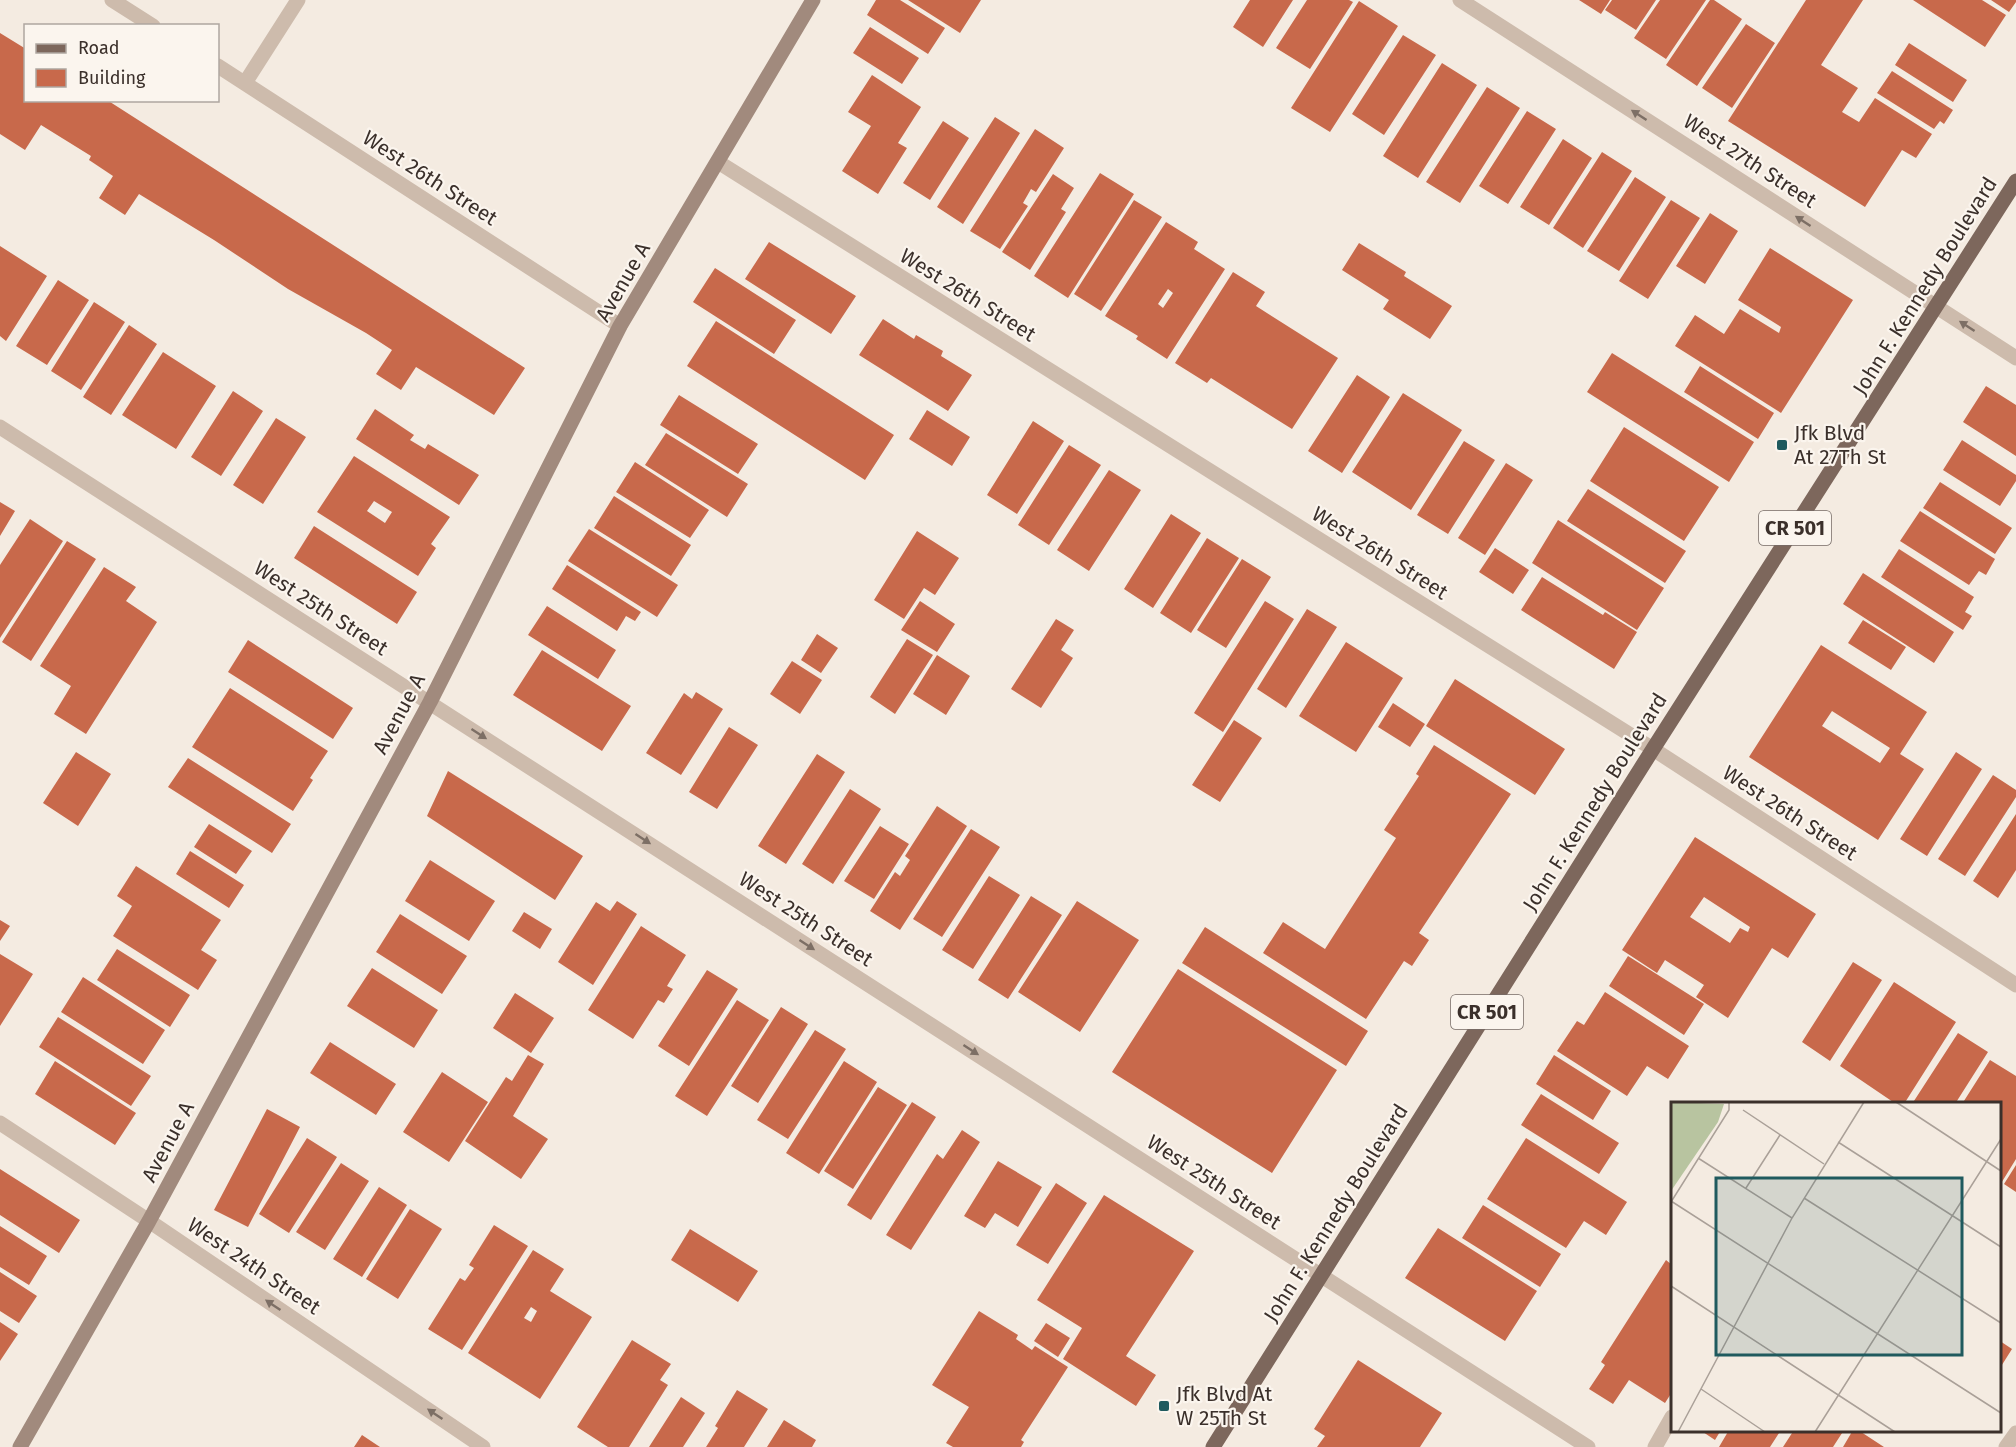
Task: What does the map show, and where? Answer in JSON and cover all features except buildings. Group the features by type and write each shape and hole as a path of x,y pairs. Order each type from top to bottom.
{"main road":[{"name":"John F. Kennedy Boulevard","path":"1213,1447 1653,749 2016,182"}],"street":[{"path":"112,0 150,24"},
{"path":"245,83 298,0"},
{"name":"Avenue A","path":"20,1447 149,1221 430,702 620,326 813,0"},
{"name":"West 27th Street","path":"1460,0 2016,358"},
{"name":"West 26th Street","path":"219,67 620,326"},
{"name":"West 26th Street","path":"718,162 1653,749 2016,985"},
{"name":"West 25th Street","path":"0,427 1588,1447"},
{"name":"West 24th Street","path":"0,1123 483,1447"},
{"path":"1654,1447 1671,1419"},
{"path":"2006,1447 2016,1433"}],"place":[{"name":"Jfk Blvd At 27Th St","path":"1782,445"},
{"name":"Jfk Blvd At W 25Th St","path":"1164,1406"}]}
